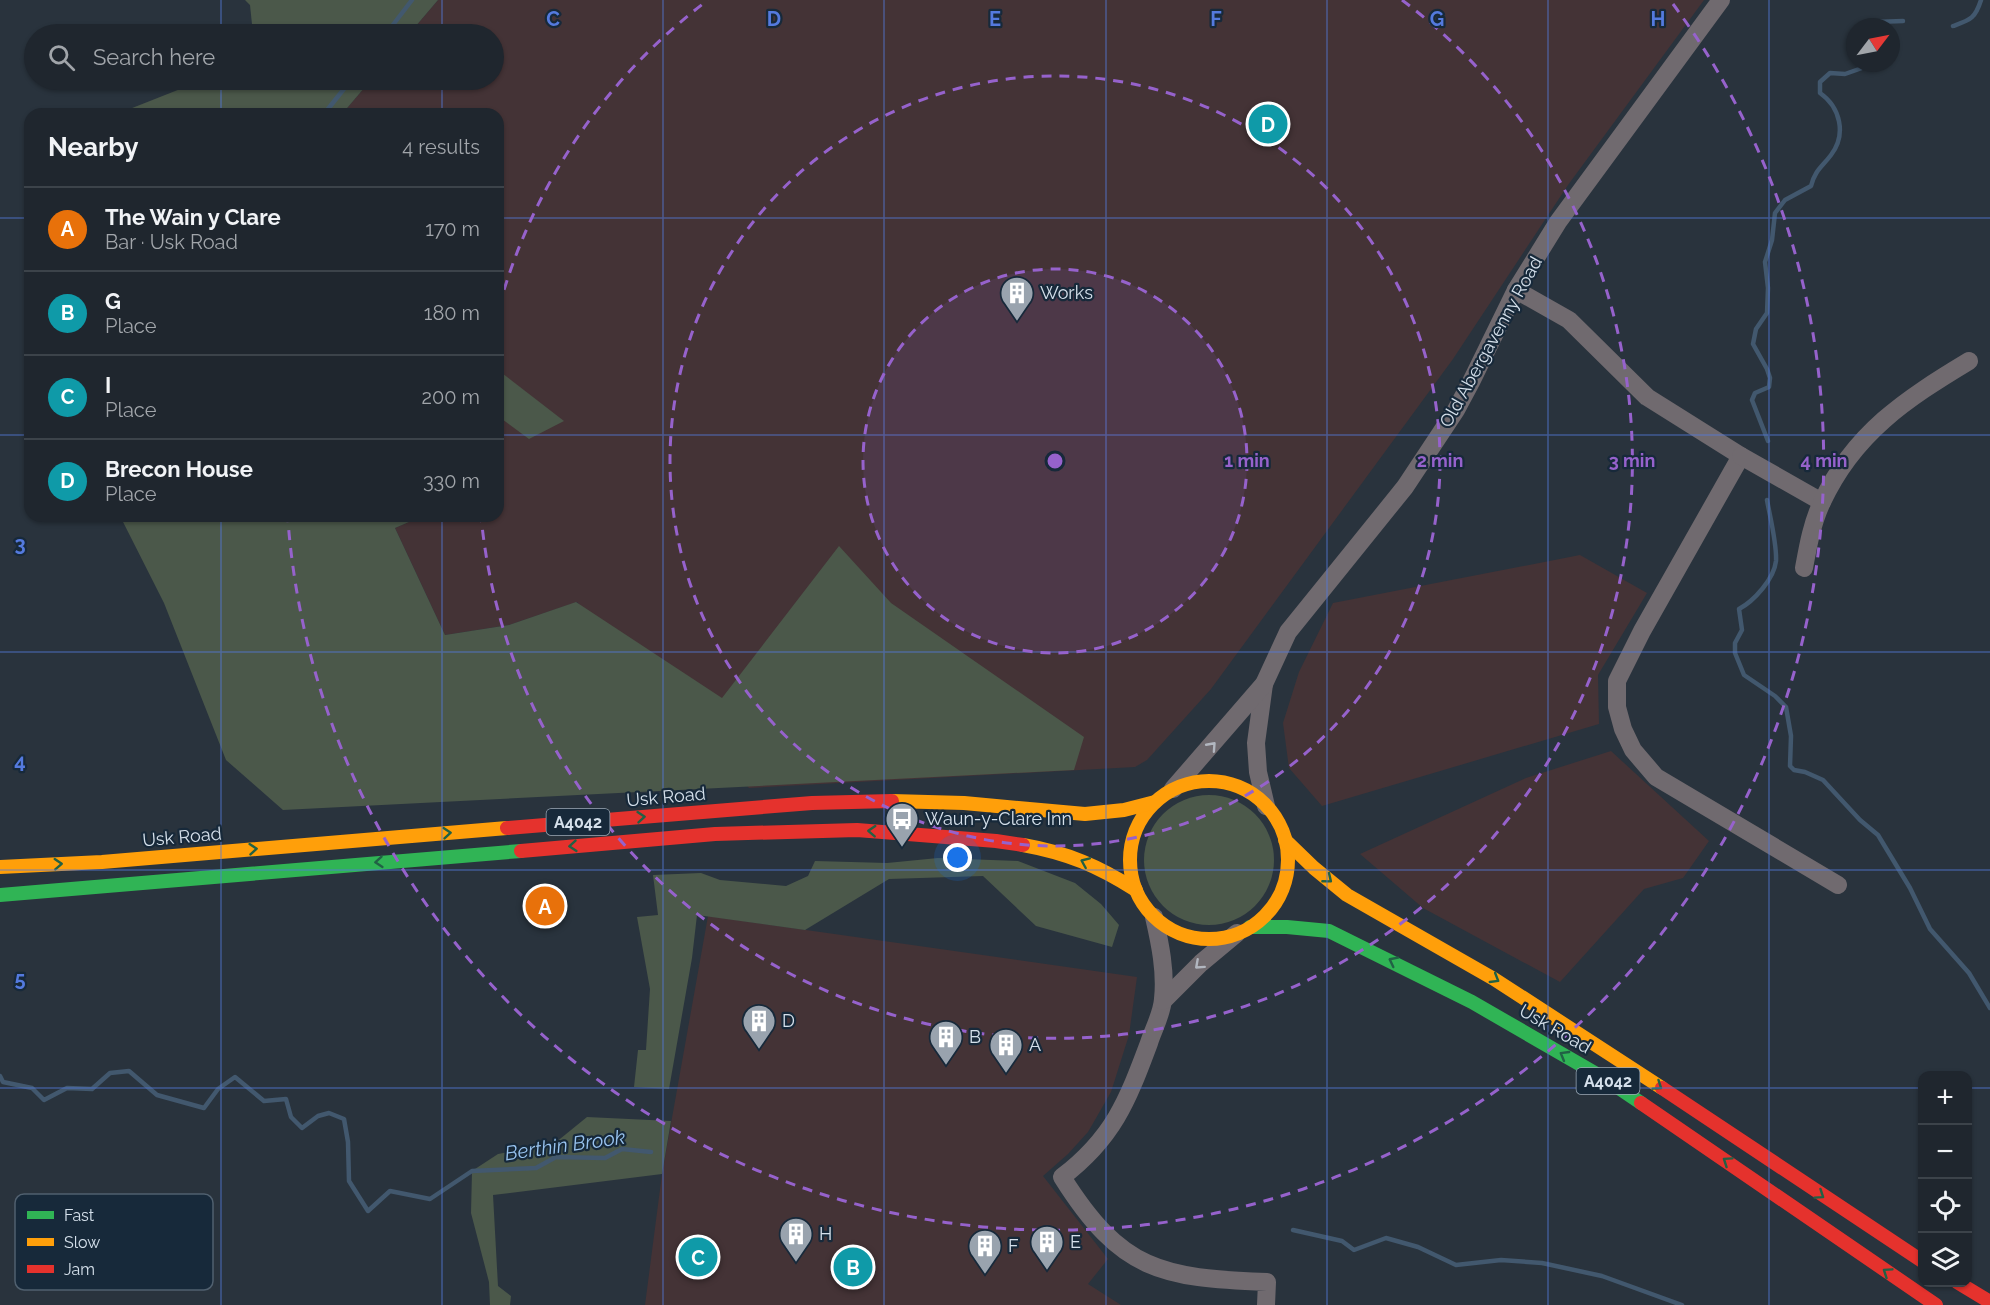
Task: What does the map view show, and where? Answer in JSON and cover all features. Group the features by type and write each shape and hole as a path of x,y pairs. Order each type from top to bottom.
{"highway":[{"path":"1197,782 1223,782 1246,790 1266,806 1285,840 1287,854 1284,882 1271,908 1244,930 1208,938 1193,937 1166,926 1154,917 1136,890 1130,863 1133,836 1142,818 1155,802 1173,789 1197,782"},
{"name":"Usk Road","path":"0,867 102,862 812,803 913,800 1085,814 1124,810 1155,802"},
{"name":"A4042","path":"0,895 715,834 837,830 899,832 996,841 1040,848 1082,860 1104,870 1136,890"},
{"name":"Usk Road","path":"1285,840 1347,895 1494,979 1618,1059 1863,1224 1918,1258"},
{"name":"Usk Road","path":"1244,930 1287,927 1329,931 1472,1002 1607,1080 1936,1305"},
{"path":"1965,1287 1990,1302"}],"street":[{"name":"Old Abergavenny Road","path":"1263,684 1288,632 1405,487 1455,410 1472,382 1516,290 1558,222 1721,0"},
{"path":"1516,290 1569,320 1647,397 1741,456 1822,502"},
{"path":"1803,568 1812,528 1822,502 1841,468 1865,438 1895,409 1915,394 1969,361"},
{"path":"1741,456 1617,681 1617,707 1623,729 1633,750 1656,777 1838,885"},
{"path":"1173,789 1263,684"},
{"path":"1263,684 1256,743 1258,772 1266,806"},
{"path":"1154,917 1160,945 1163,1001 1132,1089 1119,1115 1090,1153 1062,1177 1098,1227 1134,1257 1148,1265 1183,1275 1267,1282 1266,1305"},
{"path":"1163,1001 1196,968 1244,930"}],"shaded area":[{"path":"438,0 1704,0 1568,185 1453,359 1211,689 1147,760 1135,767 749,788 577,602 509,625 445,635 395,528 409,522 504,522 504,108 347,108 362,90 504,90 504,24 418,24"},
{"path":"1580,555 1647,593 1598,675 1599,724 1322,806 1289,768 1283,723 1299,672 1333,603"},
{"path":"1611,751 1709,841 1683,878 1644,889 1560,982 1423,908 1360,854 1526,778"},
{"path":"708,916 1137,977 1129,1035 1111,1092 1088,1132 1043,1176 1108,1259 1088,1284 1121,1305 645,1305 662,1174"}],"green space":[{"path":"245,0 438,0 418,24 252,24 250,5"},
{"path":"178,90 362,90 347,108 132,108"},
{"path":"504,375 564,421 529,439 504,420"},
{"path":"123,522 409,522 395,528 445,635 509,625 576,602 722,698 839,546 891,603 1084,737 1074,770 283,810 226,760 164,603"},
{"path":"1209,795 1234,800 1255,814 1269,835 1274,860 1269,885 1255,906 1234,920 1209,925 1184,920 1163,906 1149,885 1144,860 1149,835 1163,814 1184,800"},
{"path":"938,858 1018,861 1075,883 1101,904 1119,925 1112,947 1036,926 983,876 889,879 805,930 697,915 692,958 669,1089 634,1087 638,1050 646,1050 650,989 637,917 658,915 653,875 701,873 720,880 786,886 808,876 815,861 887,863"},
{"path":"587,1117 671,1121 662,1174 493,1195 498,1286 511,1296 510,1305 490,1305 489,1282 471,1213 472,1171 498,1154 555,1143"}],"waterway":[{"path":"394,24 412,0"},
{"path":"1953,26 1971,18 1981,0"},
{"path":"1768,441 1752,400 1755,393 1769,387 1770,378 1753,344 1756,329 1767,313 1768,288 1765,262 1772,240 1775,213 1785,200 1811,186 1817,172 1836,147 1840,130 1839,121 1832,106 1820,93 1820,82 1830,73 1851,72"},
{"path":"329,108 343,90"},
{"path":"1767,500 1776,561 1762,589 1751,601 1739,609 1742,630 1735,643 1735,653 1744,675 1775,696 1786,707 1791,736 1790,766 1794,770 1823,780 1860,820 1878,835 1910,888 1930,929 1969,973 1990,1008"},
{"name":"Berthin Brook","path":"0,1076 3,1082 32,1088 44,1100 67,1088 92,1089 110,1073 129,1071 157,1095 204,1108 218,1089 235,1077 264,1101 286,1099 291,1117 302,1128 318,1116 329,1113 344,1119 348,1142 349,1181 368,1211 390,1191 430,1199 472,1171 536,1168 556,1157 605,1158 622,1149 651,1152"},
{"name":"Berthin Brook","path":"1293,1230 1342,1241 1354,1250 1386,1238 1418,1247 1456,1265 1501,1260 1542,1263 1602,1276 1682,1305"}],"traffic: fast":[{"path":"0,895 521,851"},
{"path":"1250,927 1287,927 1329,931 1472,1002 1607,1080 1641,1103"}],"traffic: slow":[{"path":"1209,781 1239,787 1265,804 1282,830 1288,860 1282,890 1265,916 1239,933 1209,939 1179,933 1153,916 1136,890 1130,860 1136,830 1153,804 1179,787 1209,781"},
{"path":"892,801 964,803 1085,814 1124,810 1155,802"},
{"path":"0,867 102,862 507,828"},
{"path":"1285,840 1347,895 1494,979 1662,1088"},
{"path":"1023,845 1054,852 1082,862 1136,890"}],"traffic: jam":[{"path":"507,828 812,803 892,801"},
{"path":"521,851 715,834 857,830 1023,845"},
{"path":"1662,1088 1918,1258"},
{"path":"1641,1103 1936,1305"},
{"path":"1965,1287 1990,1302"}],"place":[{"name":"Brecon House","path":"1268,124"},
{"name":"Works","path":"1017,322"},
{"name":"Waun-y-Clare Inn","path":"902,848"},
{"name":"The Wain y Clare","path":"545,906"},
{"name":"D","path":"759,1050"},
{"name":"B","path":"946,1066"},
{"name":"A","path":"1006,1074"},
{"name":"I","path":"698,1257"},
{"name":"H","path":"796,1263"},
{"name":"G","path":"853,1267"},
{"name":"E","path":"1047,1271"},
{"name":"F","path":"985,1275"}]}
